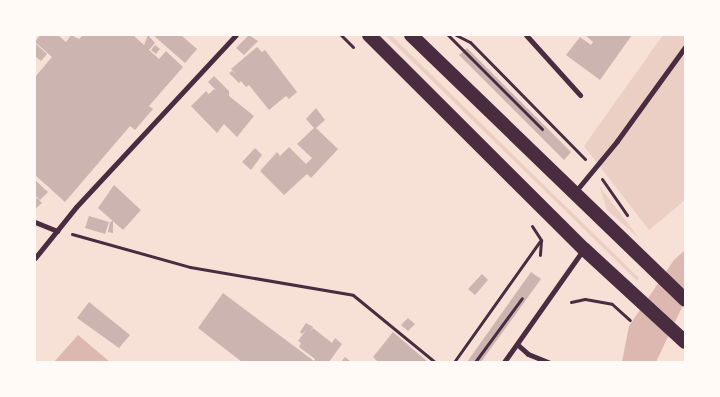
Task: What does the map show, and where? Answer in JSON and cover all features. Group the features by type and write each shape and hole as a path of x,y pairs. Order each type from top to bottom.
{"highway":[{"path":"369,35 584,249 608,269 685,342"},
{"path":"411,35 573,195 685,300"}],"street":[{"path":"35,258 57,231 236,35"},
{"path":"526,35 580,95"},
{"path":"573,195 594,170 685,47"},
{"path":"35,222 57,231"},
{"path":"504,362 518,345 584,249"},
{"path":"518,345 528,354 548,362"}],"path":[{"path":"448,35 542,130"},
{"path":"456,35 470,42 572,142 632,222"},
{"path":"57,231 190,267 353,295 435,362"},
{"path":"454,362 541,240"},
{"path":"474,362 522,298"},
{"path":"571,302 585,299 612,304"},
{"path":"457,358 463,362"}],"shaded area":[{"path":"385,35 391,35 639,278 637,281"},
{"path":"663,35 685,35 685,200 649,230 584,146"},
{"path":"599,185 600,187 639,238 607,210"},
{"path":"685,250 685,301 656,362 622,362 629,326 674,260"},
{"path":"78,335 110,362 54,362"}],"building":[{"path":"40,35 58,35 66,42 71,35 79,39 83,35 133,35 144,45 148,35 155,43 149,50 159,59 166,51 183,67 149,106 153,109 135,130 130,126 65,202 35,175 35,77 52,57 35,42"},
{"path":"153,35 181,35 197,49 185,63"},
{"path":"249,35 258,41 244,55 236,48"},
{"path":"585,35 632,35 600,80 566,55 580,37 591,45 593,42"},
{"path":"36,44 47,54 41,61 35,56"},
{"path":"155,45 160,49 156,54 151,50"},
{"path":"257,47 262,52 265,50 297,92 289,99 286,96 269,110 249,85 246,87 241,81 239,83 229,73 232,71 236,74 231,69"},
{"path":"467,48 571,152 564,160 459,55"},
{"path":"214,76 229,91 229,96 254,116 237,137 224,124 217,133 191,106 206,91 209,94 214,89 217,91 208,82"},
{"path":"316,108 325,120 316,128 338,149 311,178 307,174 284,195 260,171 277,152 280,156 289,147 306,164 312,158 297,144 314,128 306,119"},
{"path":"255,148 262,155 251,170 242,162"},
{"path":"35,180 48,192 40,200 35,195"},
{"path":"114,185 141,210 123,230 98,208"},
{"path":"37,198 42,203 35,209 35,199"},
{"path":"89,216 109,222 105,234 85,228"},
{"path":"113,221 113,233 108,232 110,222"},
{"path":"531,272 541,279 481,362 467,362"},
{"path":"482,274 488,280 475,295 468,289"},
{"path":"223,293 314,361 315,359 299,347 301,343 298,341 306,330 302,334 300,332 306,323 313,327 309,333 313,328 332,343 335,338 342,344 329,362 242,362 198,328"},
{"path":"89,302 130,335 119,348 77,318"},
{"path":"408,318 415,324 408,331 401,325"},
{"path":"393,332 428,362 378,362 373,357"},
{"path":"345,357 351,362 341,362"}]}
